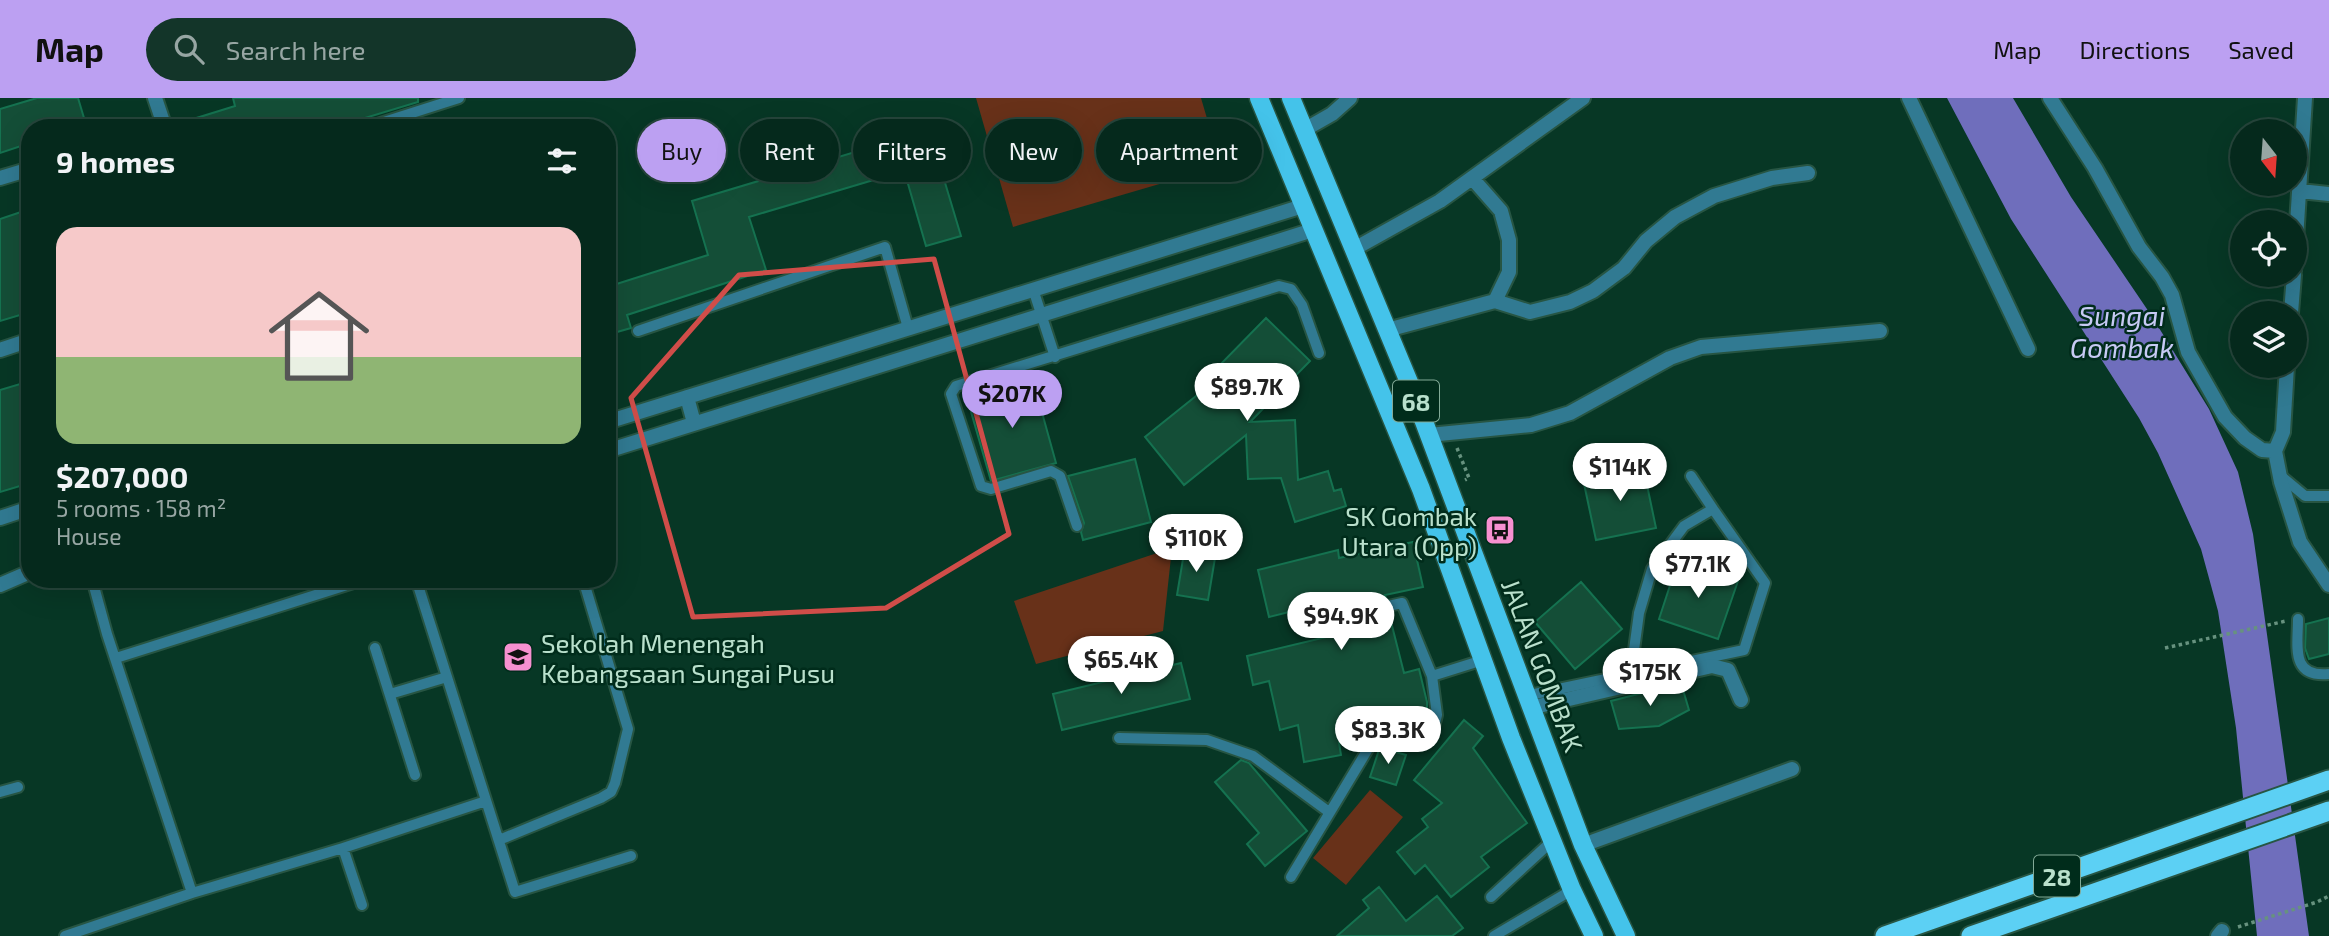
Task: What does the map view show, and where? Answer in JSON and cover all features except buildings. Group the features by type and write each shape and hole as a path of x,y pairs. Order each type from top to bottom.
{"highway":[{"name":"28","path":"1885,936 2328,780"},
{"name":"28","path":"1971,936 2325,812"}],"main road":[{"name":"JALAN GOMBAK","path":"1259,98 1420,489 1552,841 1594,936"},
{"name":"JALAN GOMBAK","path":"1291,98 1429,435 1583,845 1626,936"}],"street":[{"path":"155,98 162,119"},
{"path":"1304,130 1332,114 1350,98"},
{"path":"1354,249 1440,201 1583,98"},
{"path":"1909,98 2028,349"},
{"path":"2050,98 2095,168 2139,247 2172,295 2188,352 2225,417 2245,438 2262,450 2274,451"},
{"path":"2304,119 2305,98"},
{"path":"0,178 21,172"},
{"path":"1387,330 1495,301 1530,312 1570,302 1593,291 1624,268 1646,241 1675,217 1714,197 1772,178 1808,173"},
{"path":"1472,178 1501,211 1509,240 1508,272 1495,301"},
{"path":"2307,192 2329,194"},
{"path":"616,419 1303,206"},
{"path":"616,447 1313,230"},
{"path":"1429,435 1531,425 1570,413 1670,358 1701,347 1880,331"},
{"path":"0,350 21,343"},
{"path":"2286,378 2283,432 2274,451 2300,542 2329,586"},
{"path":"687,397 694,424"},
{"path":"0,517 21,511"},
{"path":"0,585 21,576"},
{"path":"1528,702 1712,666 1727,670 1741,700"},
{"path":"1583,845 1792,769"}],"lane":[{"path":"393,119 459,98"},
{"path":"638,331 885,247 908,328"},
{"path":"1077,526 1060,477 1051,471 991,489 981,486 951,394 956,386 1279,286 1291,289 1302,305 1319,352"},
{"path":"1033,289 1055,357"},
{"path":"2281,476 2305,496 2329,496"},
{"path":"1528,702 1631,672 1744,650 1765,583 1691,477"},
{"path":"1631,672 1639,613 1652,569 1684,526 1713,509"},
{"path":"95,588 192,893"},
{"path":"116,657 337,588"},
{"path":"419,588 515,892 631,856"},
{"path":"499,840 601,798 611,792 615,783 628,730 586,588"},
{"path":"1291,877 1371,744 1434,727 1437,715 1432,676 1402,603 1370,610"},
{"path":"2298,619 2298,660 2303,668 2316,675 2329,674"},
{"path":"375,648 415,775"},
{"path":"1432,676 1483,660"},
{"path":"390,694 447,677"},
{"path":"1119,738 1207,740 1253,756 1329,812"},
{"path":"0,792 18,787"},
{"path":"65,936 192,893 343,848 486,801"},
{"path":"1491,897 1552,841"},
{"path":"343,848 362,905"},
{"path":"1494,936 1572,890"}],"path":[{"path":"1457,448 1469,478"},
{"path":"2165,648 2298,619"},
{"path":"2220,934 2329,896"}],"highlighted area":[{"path":"934,259 1009,534 886,608 693,617 631,398 739,275"}],"shaded area":[{"path":"976,98 1201,98 1207,119 1096,119 1096,182 1166,182 1013,227 1000,182 1082,182 1082,119 985,119 985,129"},
{"path":"1172,548 1163,631 1036,664 1014,601"},
{"path":"1370,790 1403,817 1346,885 1313,858"}],"water":[{"name":"Sungai Gombak","path":"1947,98 2013,98 2071,197 2151,315 2209,409 2238,472 2253,534 2309,936 2257,936 2236,728 2218,611 2201,549 2158,453 2139,418 2011,219"}],"place":[{"name":"SK Gombak Utara (Opp)","path":"1500,530"},
{"name":"Sekolah Menengah Kebangsaan Sungai Pusu","path":"518,657"}]}
